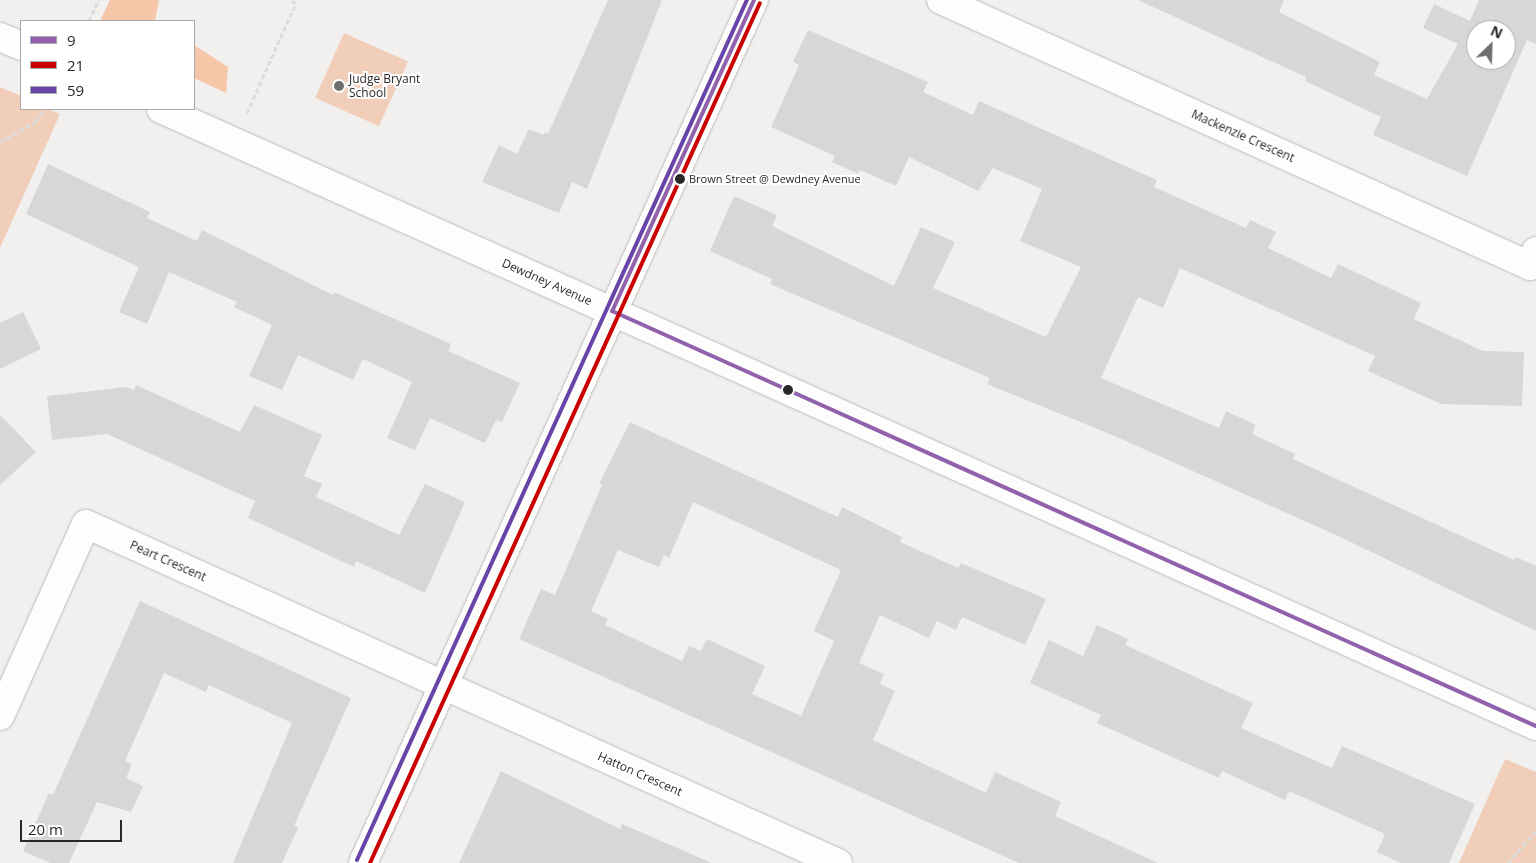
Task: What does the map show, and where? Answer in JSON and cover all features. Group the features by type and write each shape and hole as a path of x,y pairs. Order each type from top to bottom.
{"street":[{"path":"363,863 754,0"},
{"name":"Mackenzie Crescent","path":"941,0 1530,266 1536,251"},
{"path":"0,36 20,46"},
{"name":"Dewdney Avenue","path":"163,110 1536,726"},
{"name":"Peart Crescent","path":"0,716 86,524 443,686"},
{"name":"Hatton Crescent","path":"443,686 804,856 838,863"}],"path":[{"path":"89,20 99,0"},
{"path":"234,142 296,1 290,0"},
{"path":"0,142 35,122 44,110"},
{"path":"1508,863 1536,831"}],"shaded area":[{"path":"110,0 159,0 155,20 100,20"},
{"path":"344,33 408,61 379,126 315,98"},
{"path":"195,46 228,67 226,93 195,78"},
{"path":"0,87 20,96 20,110 50,110 60,114 0,248"},
{"path":"1505,759 1536,772 1536,863 1459,863"}],"building":[{"path":"608,0 662,0 587,189 572,182 559,213 482,182 499,145 517,154 529,129 543,135 545,132 548,134"},
{"path":"1138,0 1284,0 1279,12 1380,62 1374,75 1427,99 1458,44 1423,28 1434,4 1468,20 1466,20 1466,70 1514,70 1467,176 1373,135 1381,117 1305,81 1306,77"},
{"path":"1479,0 1536,0 1536,44 1527,40 1516,65 1516,20 1470,20"},
{"path":"808,30 928,82 923,92 973,115 979,101 1157,180 1154,187 1246,228 1250,220 1276,232 1268,248 1331,278 1338,264 1421,303 1414,319 1483,351 1524,352 1522,406 1441,404 1368,371 1375,356 1180,268 1163,308 1138,297 1101,378 1219,428 1226,411 1256,425 1252,434 1295,454 1293,459 1514,560 1516,557 1536,566 1536,631 1338,536 1117,437 987,384 990,378 770,284 772,279 710,251 734,196 777,215 772,226 894,286 921,227 955,242 933,288 1046,337 1081,267 1020,241 1042,189 993,168 978,191 909,157 896,186 860,170 858,174 832,162 835,156 771,127 799,65 793,62"},
{"path":"48,164 150,212 147,218 197,241 202,230 333,295 334,292 451,344 448,351 520,383 502,422 496,420 485,443 430,418 415,450 387,438 412,382 363,359 353,380 298,355 282,390 249,376 272,325 234,307 237,302 169,272 147,324 119,312 139,267 26,214"},
{"path":"23,312 41,349 0,369 0,323"},
{"path":"136,385 240,432 254,405 322,435 304,476 322,484 316,497 399,535 425,484 465,502 425,593 356,561 354,567 248,518 255,501 107,434 52,440 47,396 127,387 134,390"},
{"path":"0,415 36,452 0,485"},
{"path":"630,422 838,517 842,507 902,537 900,542 958,568 961,563 1046,599 1025,645 962,617 956,630 937,621 929,638 880,615 859,663 884,674 880,684 895,691 873,740 986,793 995,772 1061,802 1055,816 1158,863 1019,863 519,639 541,589 555,595 602,485 599,484","holes":["693,502 841,570 814,631 834,641 801,716 752,694 765,666 707,639 701,651 689,646 682,661 605,625 608,619 591,611 618,550 659,567 664,555 669,558"]},
{"path":"140,601 351,698 294,826 298,828 282,863 233,863 292,723 209,685 206,692 164,673 125,761 132,764 126,778 143,786 131,812 97,802 69,863 50,863 23,851 49,793 53,795"},
{"path":"1097,625 1128,639 1125,645 1253,703 1241,728 1332,768 1342,746 1475,804 1449,863 1401,863 1377,852 1385,834 1289,791 1285,800 1222,771 1219,778 1097,723 1101,715 1030,683 1049,640 1083,656"},
{"path":"501,771 620,829 622,824 712,863 459,863"}],"transit line":[{"name":"59","path":"357,860 747,0"},
{"name":"9","path":"754,0 612,311 1536,726"},
{"name":"21","path":"370,863 760,3"}],"place":[{"name":"Judge Bryant School","path":"339,86"},
{"name":"Brown Street @ Dewdney Avenue","path":"680,179"}]}
